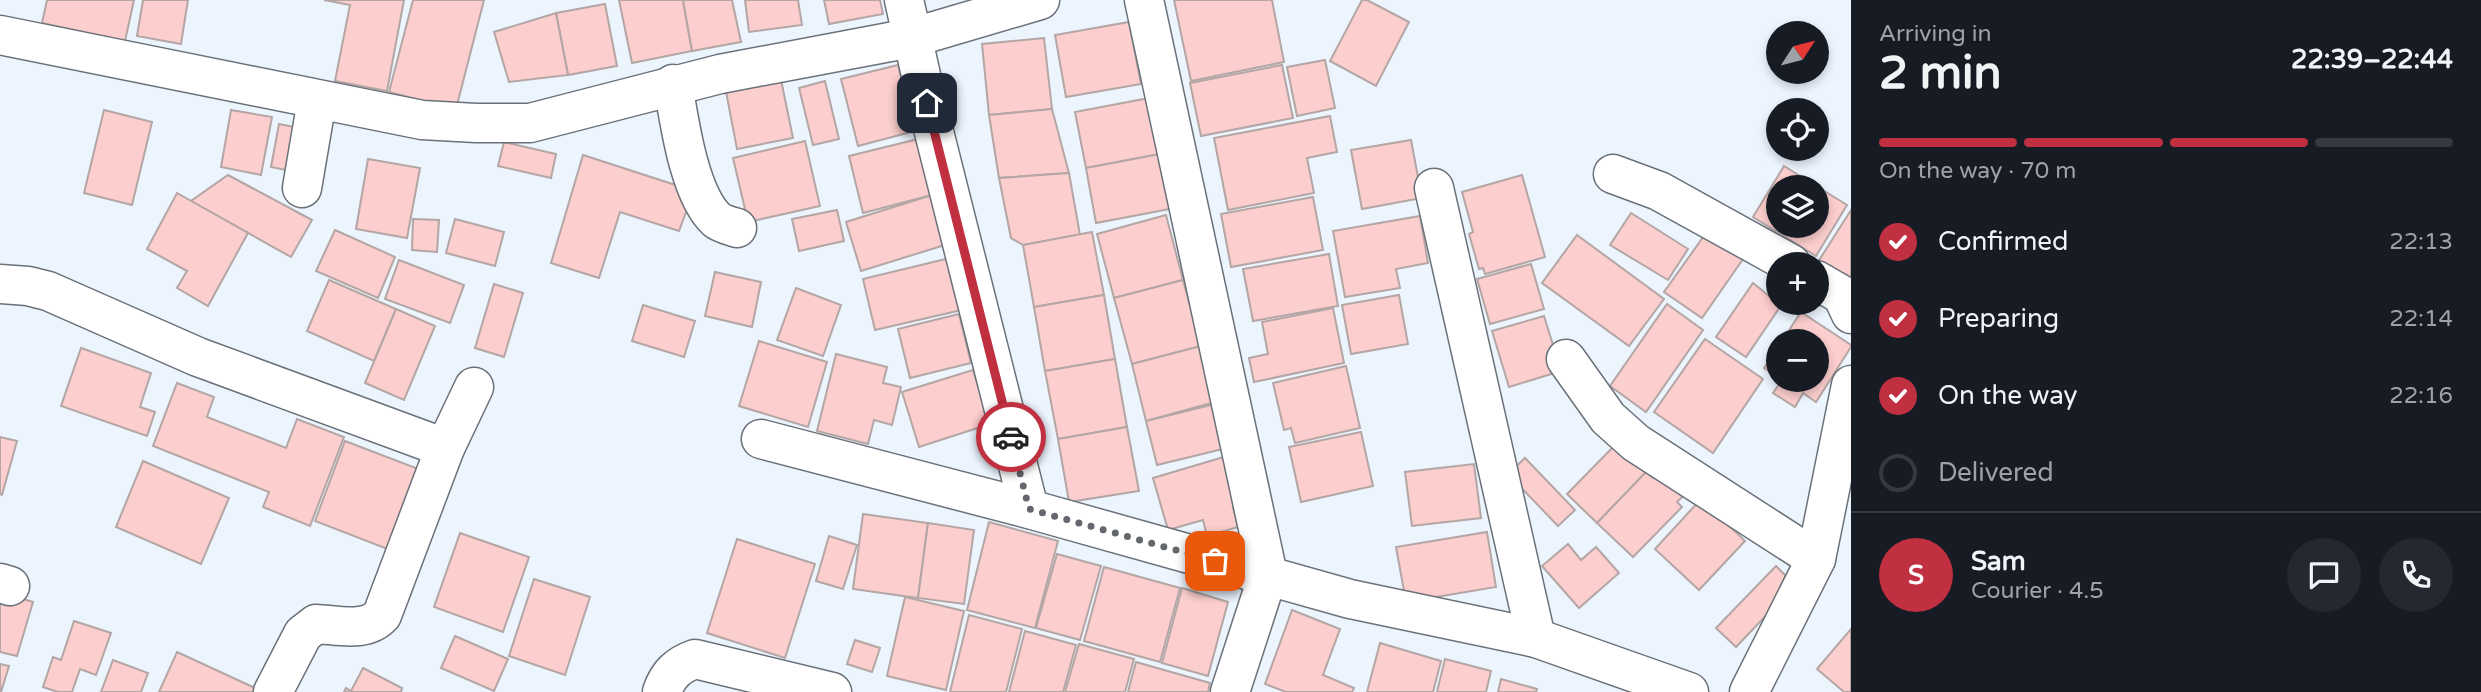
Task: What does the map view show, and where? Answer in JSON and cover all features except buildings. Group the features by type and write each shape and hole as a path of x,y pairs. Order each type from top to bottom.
{"street":[{"path":"904,0 911,38 1029,509"},
{"path":"0,35 422,120 530,122 673,84 911,38 1041,0"},
{"path":"1144,0 1268,575 1230,692"},
{"path":"673,84 684,152 704,203 718,221 737,228"},
{"path":"302,188 317,100"},
{"path":"1613,174 1659,191 1769,252"},
{"path":"1434,188 1536,638"},
{"path":"0,284 48,291 198,356 445,448"},
{"path":"1829,288 1842,295 1851,314"},
{"path":"1566,359 1608,418 1636,443 1816,559"},
{"path":"1749,692 1816,559 1851,385"},
{"path":"273,692 303,634 310,627 316,624 366,626 375,623 382,615 445,448 474,387"},
{"path":"761,439 1029,509 1350,599 1536,638 1689,692"},
{"path":"662,692 671,673 681,664 695,659 829,692"}],"way so far":[{"path":"1011,437 1029,509 1215,561"}],"route":[{"path":"927,103 1011,437"}]}
